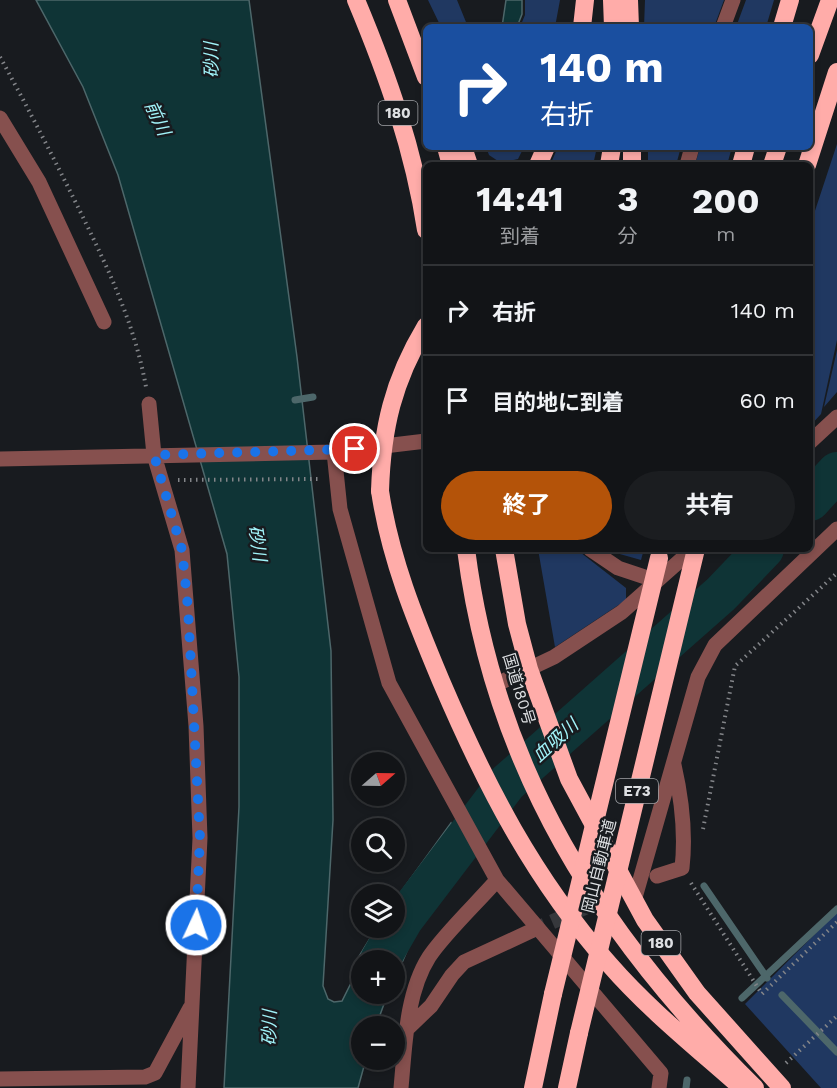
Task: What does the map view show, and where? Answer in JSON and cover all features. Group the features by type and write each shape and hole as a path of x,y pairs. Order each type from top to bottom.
{"highway":[{"name":"180","path":"356,0 395,101 413,163 423,215"},
{"path":"399,0 423,44"},
{"path":"399,0 423,68"},
{"path":"582,24 585,0"},
{"path":"612,0 613,24"},
{"path":"629,0 630,24"},
{"path":"783,24 790,0"},
{"path":"813,47 830,0"},
{"path":"813,146 837,72"},
{"path":"423,332 391,401 384,432 380,491 390,540 408,600 475,760 514,836 560,902 609,965 674,1028 742,1088"},
{"name":"国道180号","path":"467,552 482,635 511,732 541,806 591,893 650,976 714,1048 755,1088"},
{"name":"国道180号","path":"505,552 517,624 529,669 569,779 645,920 697,993 782,1088"},
{"name":"岡山自動車道","path":"567,1088 693,552"},
{"name":"岡山自動車道","path":"533,1088 553,994 660,553"}],"street":[{"path":"724,24 733,0"},
{"path":"0,118 39,182 104,322"},
{"path":"149,404 158,455 182,550 193,661 200,838 189,1088"},
{"path":"813,439 837,417"},
{"path":"0,459 330,452 423,441"},
{"path":"330,452 340,509 389,683 497,880 662,1073 659,1088"},
{"path":"813,552 837,529"},
{"path":"594,552 618,568 657,581"},
{"path":"497,684 554,657 622,612 691,552"},
{"path":"634,901 698,677 715,645 813,552"},
{"path":"657,876 682,868 685,843 682,797 674,765"},
{"path":"401,1088 407,1029 417,986 429,957 497,880"},
{"path":"407,1029 431,1006 464,962 531,931"},
{"path":"0,1079 145,1077 155,1073 192,1005"}],"path":[{"path":"0,57 30,110 95,241 128,315 142,362 149,404"},
{"path":"170,481 331,479"},
{"path":"702,834 735,666 837,573"},
{"path":"682,868 752,982 762,994 837,922"},
{"path":"786,1063 837,1016"}],"shaded area":[{"path":"428,0 457,0 467,24 440,24"},
{"path":"525,0 560,0 556,24 521,24 525,15"},
{"path":"645,0 724,0 715,24 644,24"},
{"path":"746,0 774,0 767,24 737,24"},
{"path":"837,144 837,340 821,414 813,423 813,217"},
{"path":"487,150 522,150 518,159 505,162 500,162 489,155"},
{"path":"557,150 596,150 594,162 551,162"},
{"path":"648,150 680,150 677,162 648,162"},
{"path":"699,150 731,150 728,162 696,162"},
{"path":"837,350 837,392 824,407"},
{"path":"539,552 580,552 626,588 626,600 555,647"},
{"path":"613,552 643,552 641,560"},
{"path":"837,912 837,1088 821,1088 745,1004"}],"water":[{"path":"36,0 249,0 297,357 331,651 333,820 323,986 328,999 334,1002 342,1001 351,983 351,1004 384,1004 380,1016 351,1016 351,1070 363,1070 358,1088 224,1088 239,807 239,677 227,554 118,175 83,87"},
{"path":"506,0 522,0 522,14 518,24 502,24"},
{"path":"451,823 468,857 413,937 405,956 405,950 363,950 370,938 405,938 405,886"}],"waterway":[{"path":"295,400 313,397"},
{"name":"血吸川","path":"813,498 837,472"},
{"name":"血吸川","path":"386,950 403,920 507,783 721,594 761,552"},
{"path":"704,886 767,978"},
{"path":"742,998 837,909"},
{"path":"782,995 837,1052"},
{"path":"686,1088 687,1080"}],"tunnel":[{"path":"531,931 607,898"}],"route":[{"path":"196,925 200,838 193,661 182,550 154,455 334,452 355,449"}],"water label":[{"name":"砂川","path":"211,60"},
{"name":"前川","path":"158,118"},
{"name":"砂川","path":"258,543"},
{"name":"砂川","path":"269,1028"}]}
